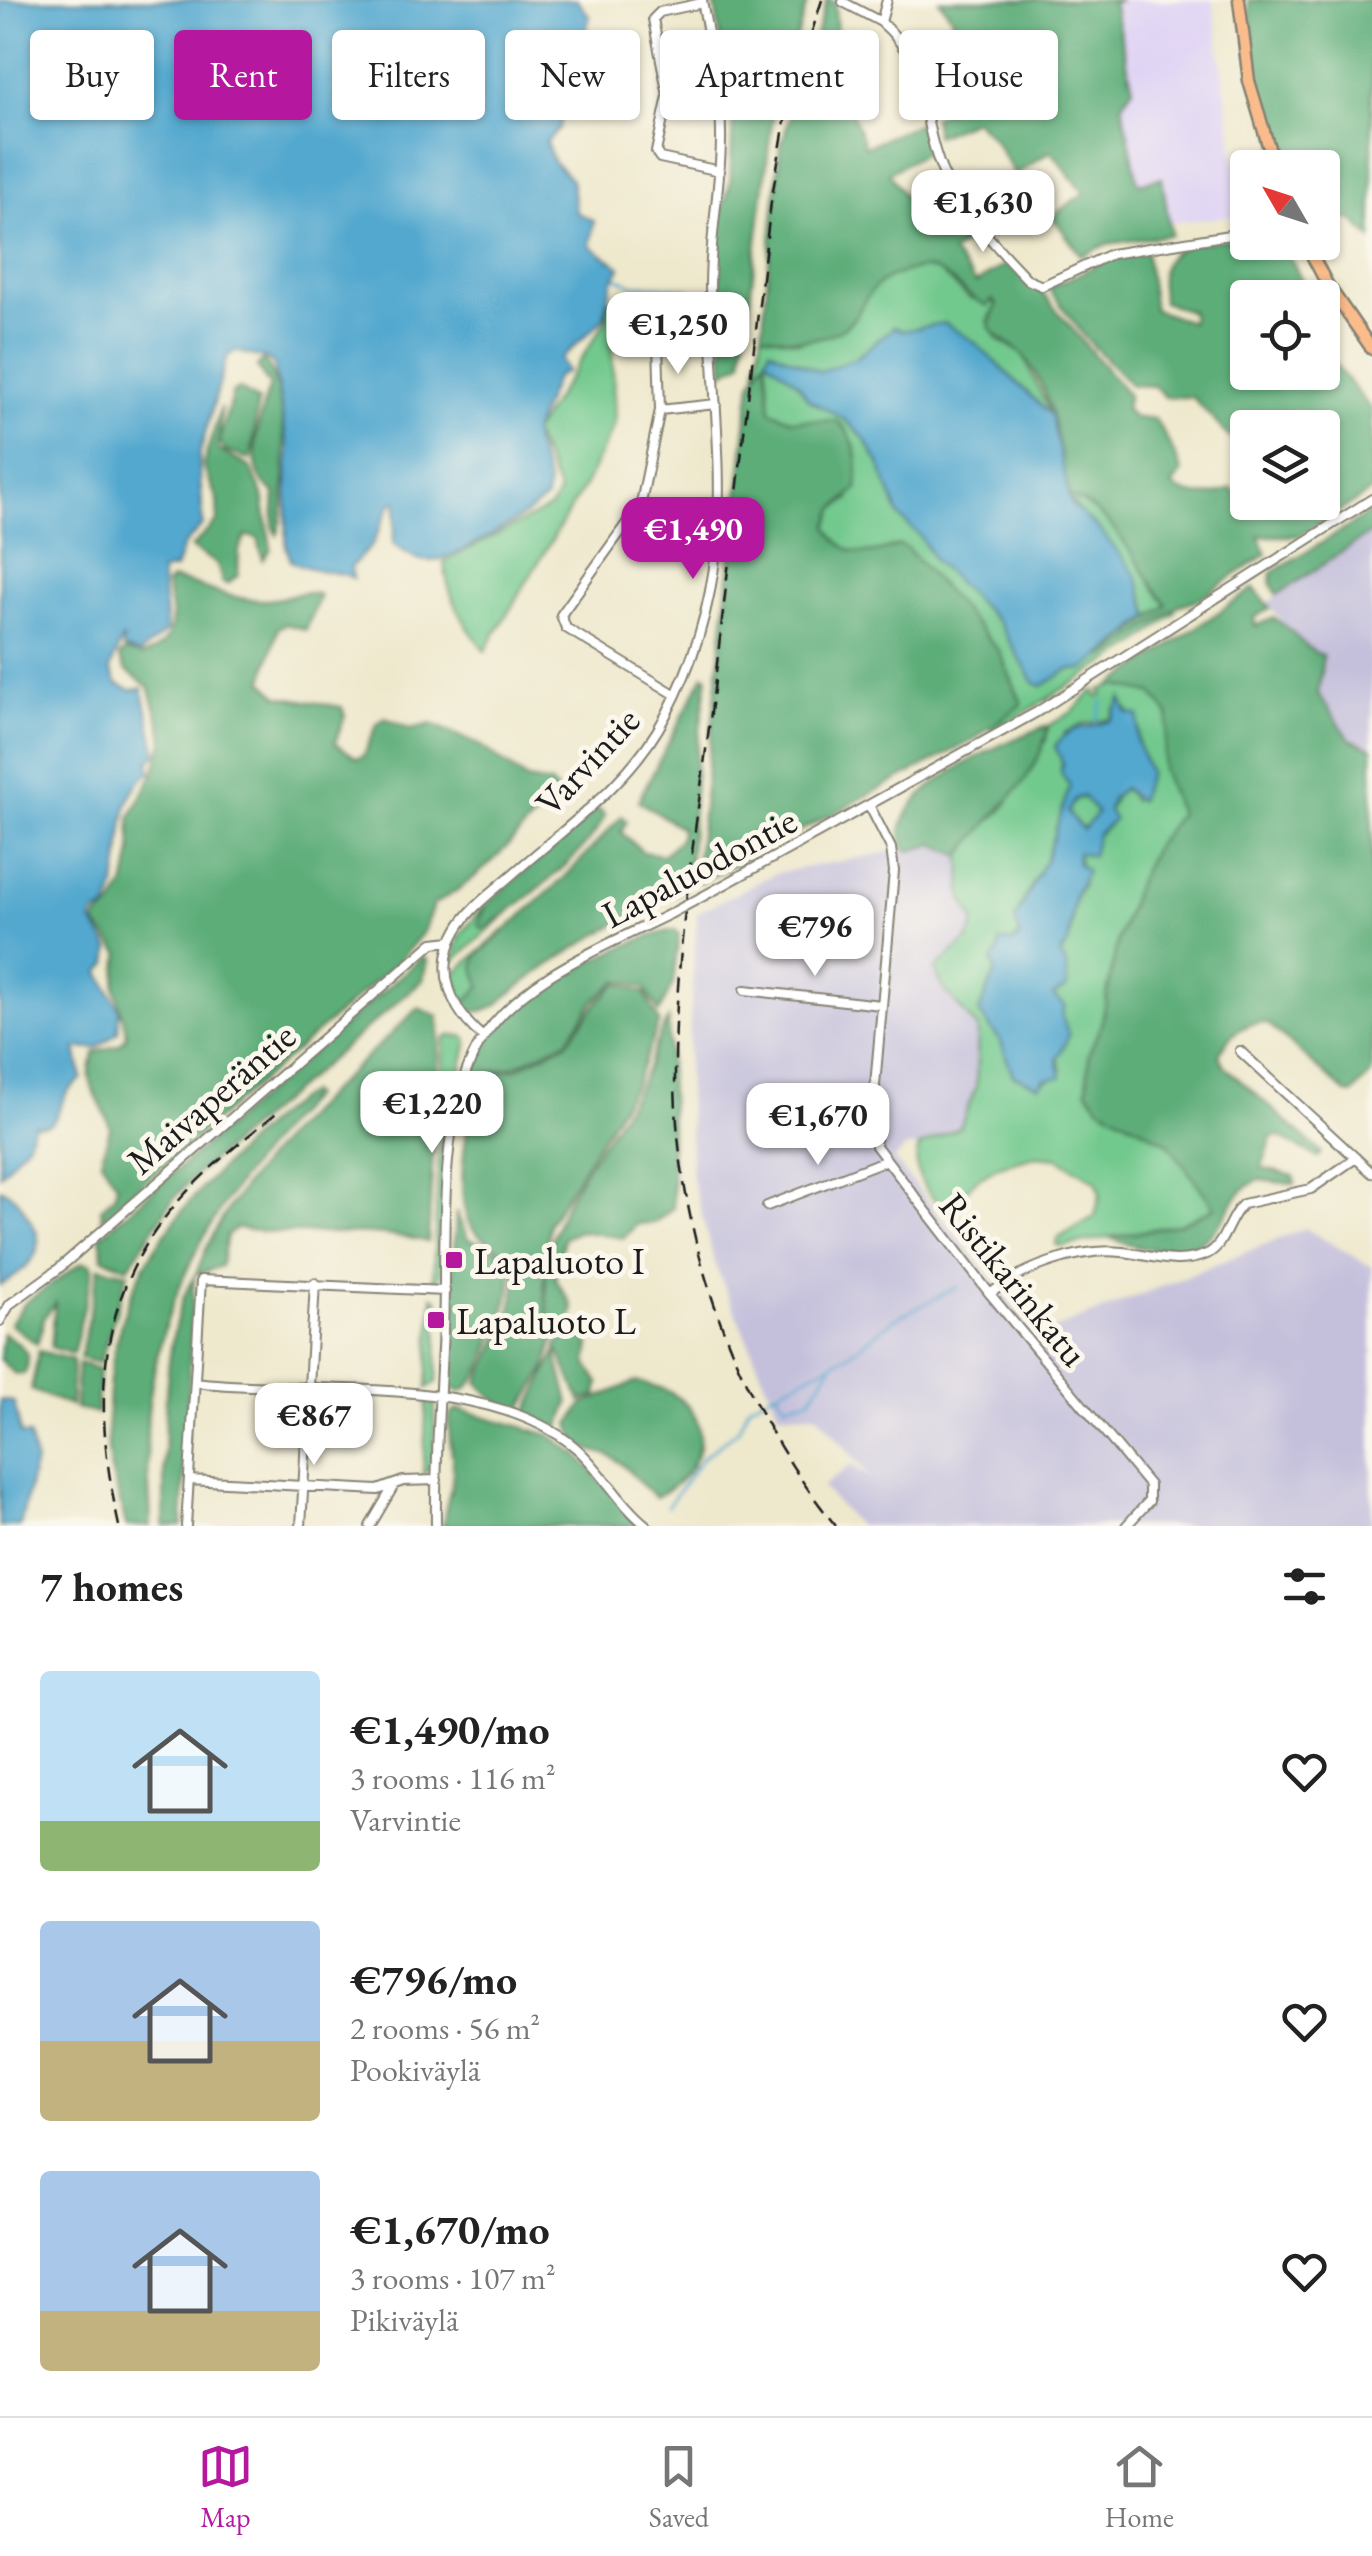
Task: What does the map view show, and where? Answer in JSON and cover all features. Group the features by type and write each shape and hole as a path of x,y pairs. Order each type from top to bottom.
{"main road":[{"path":"1239,0 1248,80 1269,150"},
{"path":"1314,260 1372,348"}],"street":[{"path":"881,22 887,0"},
{"path":"702,2 660,12 653,19 668,96 656,152 660,158 720,170"},
{"name":"Varvintie","path":"451,941 475,907 635,761 676,694 704,614 719,547 722,504 710,261 720,170 720,102 702,2"},
{"path":"843,2 881,22 904,48 920,76 945,177 1028,280 1042,286 1111,254 1150,244 1230,234"},
{"path":"658,343 660,410 643,499 579,584 561,618 566,628 676,694"},
{"path":"660,410 716,404"},
{"name":"Lapaluodontie","path":"436,1526 456,1107 483,1038 514,1002 545,980 870,808 1052,703 1372,499"},
{"name":"Ristikarinkatu","path":"870,808 894,861 872,1119 874,1139 884,1161 990,1294 1150,1485 1149,1501 1126,1526"},
{"path":"451,941 446,963 449,988 462,1016 483,1038"},
{"name":"Maivaperäntie","path":"0,1321 5,1303 57,1270 433,942 451,941"},
{"path":"745,990 881,1005"},
{"path":"1240,1051 1372,1173"},
{"path":"990,1294 1017,1275 1099,1252 1171,1261 1205,1254 1218,1245 1243,1204 1311,1189 1356,1158"},
{"path":"767,1206 884,1161"},
{"path":"186,1526 201,1280 445,1291"},
{"path":"301,1526 315,1283"},
{"path":"195,1382 440,1396 520,1418 574,1446 648,1526"},
{"path":"188,1480 378,1490 395,1484 437,1480"},
{"path":"370,1526 395,1484"}],"shaded area":[{"path":"1213,0 1234,150 1230,150 1230,216 1169,223 1162,179 1138,184 1122,103 1113,2"},
{"path":"1372,532 1372,748 1350,739 1332,719 1318,694 1318,674 1325,663 1303,647 1267,603"},
{"path":"934,844 961,856 962,896 975,923 968,940 953,957 939,964 943,988 979,1029 980,1063 970,1107 955,1133 919,1147 906,1147 894,1160 1038,1336 1305,1228 1372,1267 1372,1526 858,1526 822,1487 851,1465 871,1478 817,1414 779,1413 715,1265 692,1179 687,1071 697,913 776,873"}],"green space":[{"path":"714,0 808,0 799,30 719,30"},
{"path":"827,0 835,2 837,30 817,30"},
{"path":"939,0 1121,0 1113,3 1133,88 1122,104 1138,183 1162,178 1171,235 1107,244 1081,256 1052,216 1084,193 1051,151 1015,175 993,138 974,120 1058,120 1058,30 939,30 954,20"},
{"path":"1248,0 1372,0 1372,239 1353,220 1340,218 1340,150 1278,150 1257,71"},
{"path":"733,120 773,120 742,362 724,372 717,227 730,183"},
{"path":"789,120 855,120 865,147 921,122 928,151 889,173 915,213 950,194 978,232 952,253 976,283 1006,264 1039,289 1128,395 1125,409 1134,418 1153,418 1156,422 1182,473 1172,486 1201,496 1230,489 1230,520 1325,520 1299,536 1259,536 1267,554 1197,600 1180,605 1113,653 1104,655 1167,605 1113,528 1100,514 1068,496 1054,422 1042,386 1023,355 989,326 997,303 992,300 987,306 942,274 917,269 878,284 855,316 838,331 800,340 762,334 780,148"},
{"path":"933,120 974,120 936,136"},
{"path":"1230,239 1230,260 1292,260 1302,280 1230,280 1230,390 1340,390 1340,371 1372,410 1372,491 1340,511 1340,410 1230,410 1230,438 1192,397 1165,397 1154,386 1131,385 1085,337 1048,288 1112,258 1146,252 1154,310 1191,322 1192,312 1163,302 1163,265 1182,248"},
{"path":"918,268 938,271 970,299 997,303 988,320 998,340 1022,353 1051,415 973,341 944,323 903,331 894,327 856,358 820,372 770,349 766,357 798,383 808,399 844,419 864,438 879,463 899,516 920,536 935,561 998,622 1035,683 1042,686 1068,670 1113,653 1175,608 1175,613 1137,644 993,732 992,727 1022,704 999,651 899,545 877,552 858,552 841,545 834,537 828,527 835,509 850,499 838,421 792,420 771,411 765,360 756,372 762,334 800,342 861,304 870,287 884,277"},
{"path":"625,296 612,346 615,423 585,485 485,651 458,610 444,562 551,507 559,492 533,433 607,319 608,303"},
{"path":"766,358 771,411 792,420 838,421 853,444 857,489 835,509 828,526 834,537 849,550 858,552 877,552 899,545 907,548 999,651 1022,704 972,741 700,883 695,876 751,383"},
{"path":"263,360 278,392 282,416 284,498 277,535 273,527 275,493 264,484 255,458 258,427 270,386 257,367"},
{"path":"240,389 258,401 251,460 225,451 219,441 233,392"},
{"path":"221,407 218,450 250,467 263,495 271,549 263,560 258,538 246,536 239,550 238,575 228,584 222,582 217,564 191,548 218,520 217,500 203,465"},
{"path":"1068,496 1100,514 1113,528 1167,606 1150,616 1142,591"},
{"path":"1372,510 1372,532 1277,595 1271,583 1272,572"},
{"path":"171,579 252,600 305,593 320,595 306,630 286,624 278,628 263,681 279,696 342,707 345,716 335,743 357,758 364,755 377,724 385,718 411,729 432,724 480,745 527,780 551,784 559,794 557,804 530,822 485,868 433,905 424,931 400,960 102,1219 101,1209 114,1196 117,1184 101,1161 110,1128 91,1083 91,1064 96,1052 121,1044 127,1035 115,987 120,954 95,923 97,917 111,908 126,883 132,851 130,818 154,772 164,738 149,687 125,670 119,656 126,651 142,656 168,636 172,618 166,585"},
{"path":"1254,588 1270,608 1254,618 1255,626 1274,618 1323,656 1318,694 1350,739 1372,748 1372,1073 1352,1094 1346,1093 1268,1024 1252,1024 1238,1030 1219,1055 1224,1066 1321,1152 1318,1158 1278,1136 1272,1138 1262,1168 1294,1176 1295,1184 1258,1180 1242,1191 1218,1227 1201,1242 1176,1249 1148,1249 1111,1238 1179,1224 1215,1208 1168,1143 1099,1106 1087,1090 1089,1053 1102,1022 1117,942 1138,881 1155,846 1179,814 1162,769 1169,715 1152,693 1112,685"},
{"path":"704,675 708,677 697,749 689,869 683,890 572,951 492,1008 470,1010 465,1002 481,986 474,966 477,956 562,880 622,816 627,821 621,832 643,852 663,855 680,839 681,828 638,801"},
{"path":"1118,684 1152,693 1169,715 1169,788 1179,814 1155,846 1138,881 1117,942 1102,1022 1089,1053 1087,1090 1099,1106 1168,1143 1215,1208 1179,1224 1060,1247 1056,1244 1059,1238 1095,1216 1100,1194 1097,1182 1058,1158 1035,1156 999,1166 976,1180 963,1194 955,1217 924,1187 917,1158 919,1147 960,1127 976,1087 978,1029 943,988 935,969 968,940 975,923 962,896 961,856 986,823 1002,811 1046,739 1048,726 1072,712 1094,690 1098,697 1103,695 1100,690","holes":["1125,706 1139,729 1139,796 1133,801 1126,790 1119,790 1108,811 1112,822 1077,852 1083,884 1075,901 1069,938 1060,954 1067,973 1053,995 1061,1018 1058,1052 1062,1070 1039,1085 1013,1075 1000,1040 979,1012 996,971 992,961 1020,935 1019,909 1046,859 1070,786 1061,773 1064,733 1083,724 1111,719 1115,708"]},
{"path":"1048,726 1043,746 1024,781 961,856 934,844 911,851 904,848 902,828 911,808 929,789 979,756"},
{"path":"1082,798 1093,802 1097,813 1093,824 1082,828 1071,824 1067,813 1071,802"},
{"path":"598,809 605,815 597,830 569,862 484,929 478,925 486,904"},
{"path":"486,904 480,913 483,928 512,909 452,963 460,935"},
{"path":"504,930 480,954 481,986 466,1002 470,1010 462,1004 454,974"},
{"path":"675,930 679,934 673,984 659,1012 645,988 618,980 594,1001 567,1041 515,1066 485,1074 467,1106 469,1076 484,1046 510,1018 578,969 647,937"},
{"path":"422,957 427,960 423,980 201,1170 173,1199 128,1268 103,1258 100,1236"},
{"path":"618,983 645,993 659,1022 636,1082 549,1223 544,1288 552,1346 545,1370 521,1410 497,1402 478,1383 509,1316 515,1274 508,1257 475,1231 465,1212 462,1172 468,1127 487,1076 515,1069 567,1043 597,1003"},
{"path":"418,1008 438,1016 440,1028 428,1242 380,1235 236,1228 227,1236 221,1266 196,1275 212,1237 261,1165"},
{"path":"668,1020 673,1208 654,1223 637,1224 624,1238 579,1231 564,1238 555,1275 573,1311 554,1341 546,1301 547,1265 554,1233 582,1174 640,1083"},
{"path":"464,1036 468,1041 448,1126 441,1275 433,1284 444,1040"},
{"path":"309,1093 312,1096 228,1198 185,1275 169,1316 149,1403 151,1526 126,1526 109,1460 108,1404 112,1363 133,1289 151,1255 200,1190 268,1123"},
{"path":"456,1212 468,1239 501,1254 511,1277 506,1306 484,1361 473,1382 461,1392 447,1387"},
{"path":"83,1262 92,1265 92,1273 73,1354 51,1347 55,1303 45,1316 37,1344 10,1324 25,1303"},
{"path":"99,1267 128,1273 100,1363 80,1358"},
{"path":"194,1277 182,1526 164,1526 169,1362 182,1301"},
{"path":"433,1296 438,1300 437,1382 427,1388"},
{"path":"573,1329 590,1344 587,1364 599,1383 597,1395 581,1401 556,1346"},
{"path":"3,1333 27,1354 25,1373 15,1374 0,1360"},
{"path":"39,1351 73,1360 71,1406 31,1390"},
{"path":"556,1352 569,1403 559,1429 526,1415"},
{"path":"78,1363 99,1369 97,1414 75,1408"},
{"path":"635,1382 660,1388 680,1399 693,1413 699,1430 699,1448 692,1466 656,1497 612,1457 579,1443 570,1424 583,1404"},
{"path":"427,1398 435,1406 433,1466 423,1474"},
{"path":"458,1409 550,1435 579,1456 640,1526 443,1526 453,1478 449,1422 450,1415"}],"water":[{"path":"0,0 577,0 590,17 586,30 505,30 505,120 561,120 559,129 546,142 553,161 571,179 576,212 594,221 590,246 621,267 612,282 604,318 561,359 567,372 556,377 532,434 548,483 546,499 489,536 454,554 428,561 393,543 397,501 391,504 372,545 351,567 353,578 291,561 286,546 288,450 274,365 267,359 235,351 227,357 199,456 203,525 183,546 175,569 161,571 167,631 139,654 123,648 123,637 110,669 117,684 131,690 142,688 157,753 149,761 151,772 130,799 113,893 106,910 94,914 92,921 110,949 108,964 100,972 119,1009 118,1032 97,1048 76,1049 82,1078 66,1093 52,1122 34,1124 28,1142 0,1175"},
{"path":"944,323 973,341 1051,415 1071,504 1101,531 1137,576 1150,616 1085,669 1068,670 1042,686 1034,683 998,622 935,561 920,536 899,516 879,463 864,438 844,419 808,399 798,383 766,358 770,349 820,372 856,358 894,327 903,331"},
{"path":"1122,698 1127,713 1139,716 1137,742 1149,772 1139,801 1123,788 1111,799 1108,811 1114,820 1097,834 1092,856 1077,852 1077,864 1087,871 1075,895 1068,944 1060,954 1067,966 1067,987 1053,996 1065,1005 1062,1016 1069,1036 1057,1059 1061,1077 1045,1079 1039,1086 1013,1075 1000,1040 979,1012 996,971 992,960 1000,941 1015,942 1020,935 1015,919 1046,859 1070,786 1061,773 1063,764 1055,746 1074,730 1111,720","holes":["1083,796 1097,813 1083,830 1068,812 1075,799"]},
{"path":"0,1188 20,1202 37,1233 38,1243 26,1267 0,1286"},
{"path":"0,1400 14,1402 21,1435 29,1435 35,1461 20,1526 0,1526"}],"waterway":[{"path":"617,278 634,285 688,289"},
{"path":"1096,722 1103,701"},
{"path":"667,1507 702,1458 738,1430 749,1405 847,1356 893,1320 958,1287"},
{"path":"777,1392 785,1404 810,1399 835,1360"}],"railway":[{"path":"822,0 787,110 771,202 683,932 675,1079 687,1199 718,1316 769,1426 800,1478 836,1526"},
{"path":"119,1526 110,1481 104,1394 117,1311 132,1271 154,1233 183,1196 280,1110"}],"place":[{"name":"Lapaluoto I","path":"454,1260"},
{"name":"Lapaluoto L","path":"436,1320"}]}
